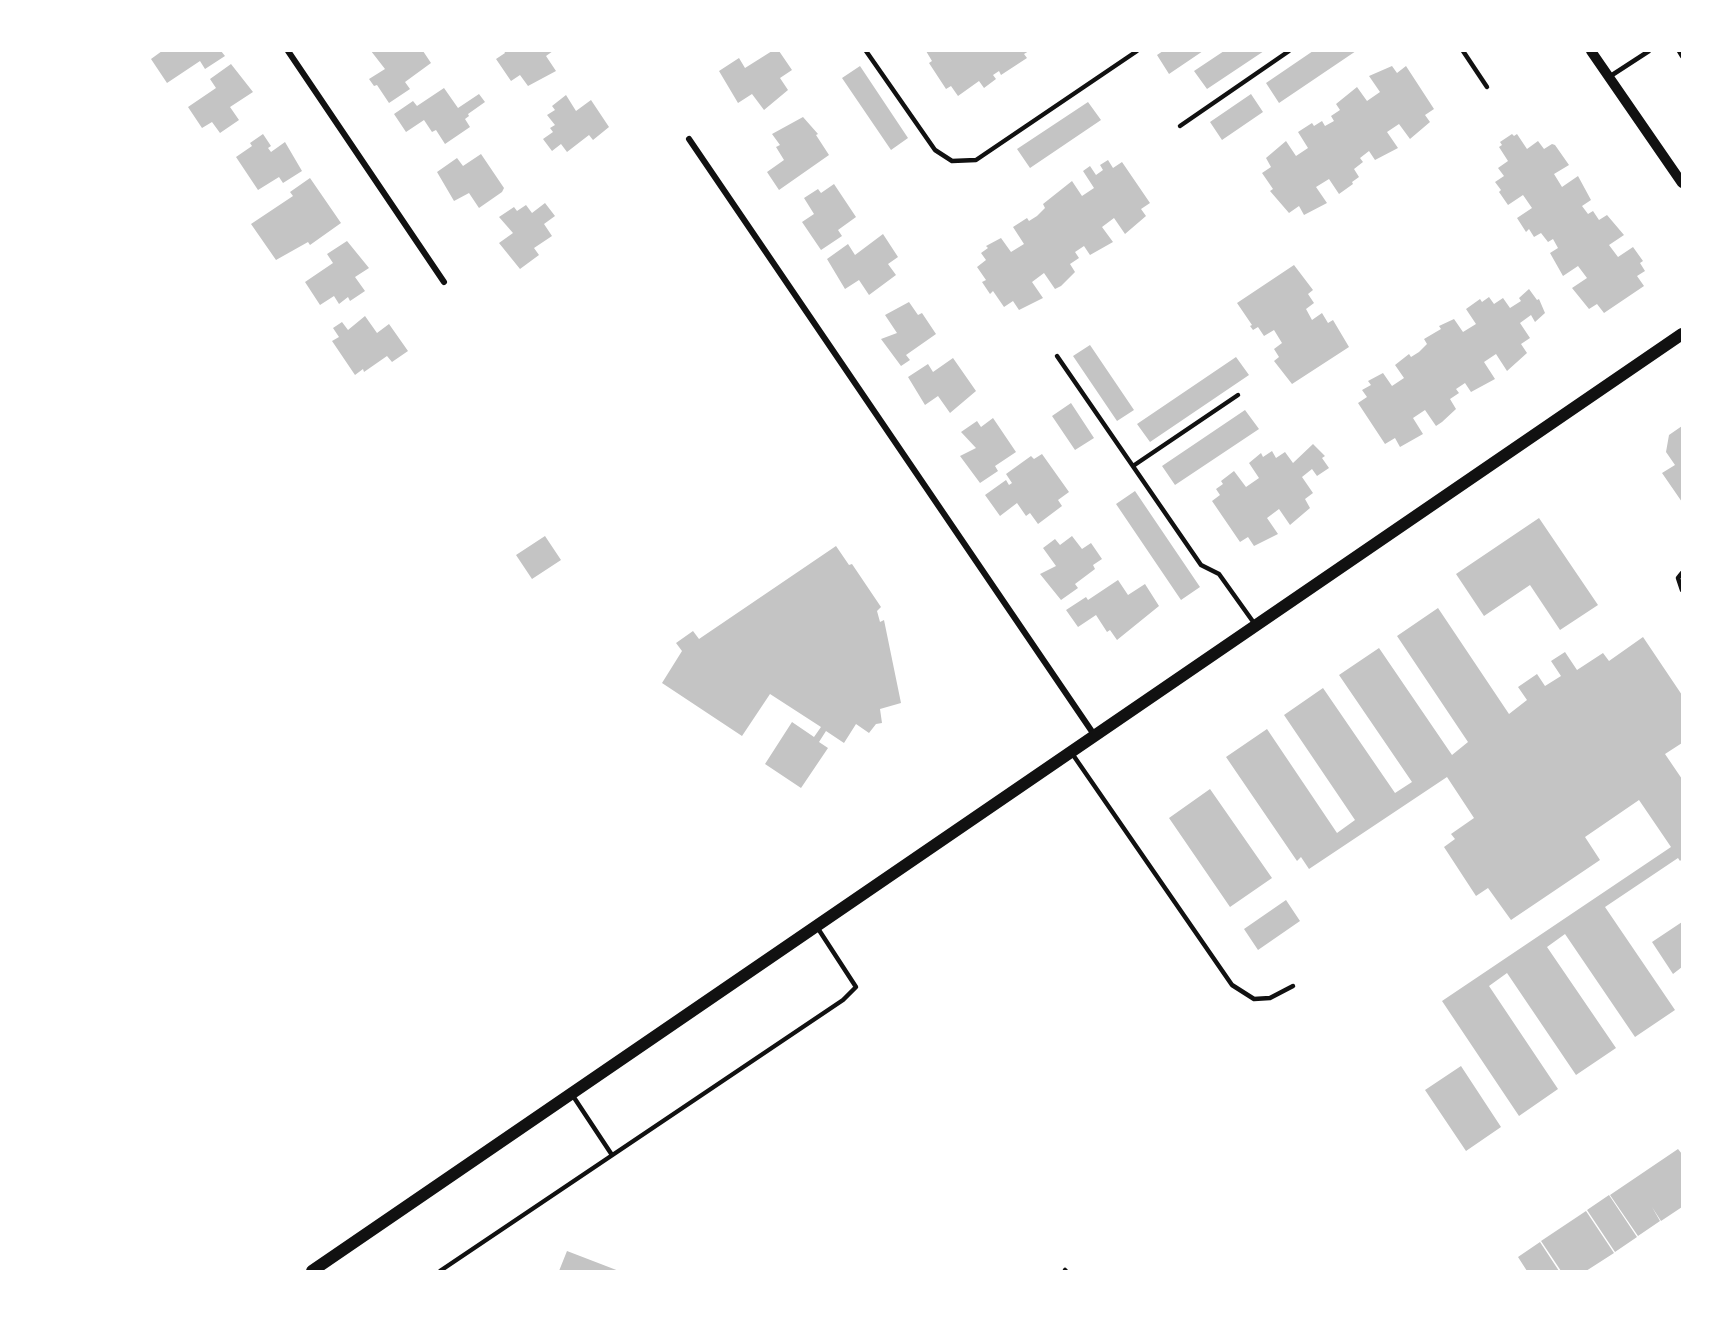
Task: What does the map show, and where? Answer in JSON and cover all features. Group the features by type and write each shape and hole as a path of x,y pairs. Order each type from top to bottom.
{"main road":[{"path":"312,1271 1682,334"}],"street":[{"path":"288,51 444,282"},
{"path":"1591,51 1682,183"},
{"path":"689,139 1095,735"}],"lane":[{"path":"866,51 934,150 952,161 976,160 1137,51"},
{"path":"1179,126 1289,51"},
{"path":"1463,51 1487,87"},
{"path":"1610,77 1649,51"},
{"path":"1678,51 1682,56"},
{"path":"1057,356 1201,565 1219,574 1256,625"},
{"path":"1133,466 1238,395"},
{"path":"1682,573 1678,578 1682,590"},
{"path":"1071,752 1232,986 1254,999 1270,998 1293,986"},
{"path":"440,1271 843,1000 856,987 817,926"},
{"path":"571,1093 612,1155"}],"building":[{"path":"162,51 221,51 225,56 205,69 200,61 167,83 151,59"},
{"path":"371,51 423,51 431,63 405,82 410,89 389,103 377,85 374,86 369,79 385,69"},
{"path":"504,51 553,51 546,56 556,71 528,86 520,75 511,81 496,59 505,53"},
{"path":"772,51 779,51 792,70 780,78 788,90 764,110 752,94 738,103 719,71 739,58 745,68"},
{"path":"926,51 1029,51 1024,54 1027,58 1001,75 999,71 993,75 996,79 984,88 979,81 958,96 951,86 946,89 929,63 932,61"},
{"path":"1163,51 1203,51 1169,74 1157,55"},
{"path":"1224,51 1264,51 1207,89 1194,71"},
{"path":"1313,51 1356,51 1279,103 1266,83"},
{"path":"231,64 253,92 230,107 239,120 220,133 212,122 202,128 188,107 216,88 210,79"},
{"path":"860,66 908,138 891,150 842,78"},
{"path":"1392,66 1397,73 1406,66 1434,109 1425,115 1430,122 1410,139 1399,124 1387,132 1398,148 1375,160 1369,151 1360,158 1363,162 1354,169 1359,177 1352,182 1353,184 1339,194 1329,179 1316,187 1327,203 1304,215 1299,206 1289,213 1270,191 1273,189 1262,173 1271,167 1266,158 1286,141 1296,156 1308,148 1298,132 1312,123 1314,126 1322,121 1325,126 1334,121 1331,116 1340,110 1336,104 1357,87 1367,101 1380,92 1369,76"},
{"path":"444,88 458,108 479,94 485,102 468,114 469,116 465,119 470,127 445,144 436,130 432,132 424,120 406,132 394,114 413,101 417,106"},
{"path":"1251,94 1263,112 1222,140 1210,122"},
{"path":"566,95 576,111 591,100 609,127 593,140 589,135 567,152 561,144 552,151 543,139 553,132 550,128 555,125 547,115 555,110 552,106"},
{"path":"1088,102 1101,120 1030,168 1017,149"},
{"path":"803,117 818,134 816,135 829,155 779,190 767,172 784,160 776,147 780,145 772,134"},
{"path":"263,134 271,146 268,148 271,152 285,142 302,171 283,183 279,177 258,190 236,157 252,146 250,143"},
{"path":"1512,134 1514,136 1517,134 1527,149 1538,141 1544,149 1552,144 1555,145 1569,165 1554,174 1562,187 1578,176 1591,200 1582,206 1588,214 1593,211 1599,220 1607,215 1624,235 1609,245 1618,257 1633,247 1643,261 1640,263 1645,271 1637,276 1644,286 1604,313 1597,304 1589,309 1572,288 1587,278 1578,266 1563,276 1550,253 1558,248 1553,239 1548,242 1541,233 1534,237 1529,229 1526,232 1517,218 1532,208 1523,195 1508,205 1499,192 1501,190 1495,182 1504,176 1498,168 1508,161 1499,147 1502,145 1500,142"},
{"path":"481,154 504,188 502,192 479,208 469,193 454,201 437,172 457,158 463,166"},
{"path":"1108,160 1113,168 1122,162 1150,203 1141,209 1146,216 1125,234 1114,218 1102,227 1113,242 1090,255 1084,246 1075,252 1079,258 1070,264 1075,272 1061,286 1055,289 1044,273 1032,282 1043,298 1019,310 1013,301 1004,307 993,291 990,294 982,282 986,280 977,267 986,260 981,253 988,248 986,246 1001,238 1011,252 1024,244 1013,227 1027,218 1029,221 1037,216 1045,208 1043,204 1072,181 1082,196 1094,188 1083,171 1090,166 1096,175 1103,170 1100,165"},
{"path":"310,178 341,223 310,245 308,242 276,260 251,224 293,196 290,192"},
{"path":"834,184 856,217 838,230 842,236 821,250 802,222 814,214 804,198 818,189 821,193"},
{"path":"545,203 555,216 544,224 552,236 534,248 539,255 520,269 499,243 513,233 499,217 514,207 517,211 526,205 532,213"},
{"path":"883,234 898,257 888,264 896,275 869,295 859,280 845,289 827,259 848,244 855,255"},
{"path":"347,241 369,268 355,277 365,291 350,301 348,297 339,304 334,296 320,305 305,282 333,263 327,254"},
{"path":"1294,265 1313,290 1308,294 1314,303 1306,309 1312,320 1322,313 1328,323 1333,320 1349,347 1292,384 1274,361 1279,357 1274,349 1282,343 1274,330 1264,336 1258,327 1253,330 1237,303"},
{"path":"1529,289 1537,300 1539,299 1545,313 1535,322 1531,315 1520,323 1530,338 1521,344 1527,353 1507,371 1496,354 1484,362 1495,379 1471,392 1465,383 1456,389 1459,393 1450,399 1456,409 1442,422 1436,426 1425,410 1413,418 1423,434 1400,447 1395,438 1385,444 1358,403 1367,397 1362,390 1371,385 1368,381 1383,373 1392,386 1404,378 1395,365 1409,354 1411,357 1419,352 1427,344 1424,339 1441,329 1439,326 1454,319 1463,332 1476,324 1466,309 1480,299 1482,302 1489,297 1494,304 1503,298 1510,308 1521,301 1519,298"},
{"path":"909,302 918,315 922,313 936,334 906,355 910,360 901,366 881,339 897,333 885,315"},
{"path":"365,316 377,333 389,324 408,351 392,362 387,356 364,372 363,369 355,375 332,341 339,337 333,328 342,322 348,330"},
{"path":"1090,345 1134,410 1117,421 1073,356"},
{"path":"1236,357 1249,375 1150,442 1137,424"},
{"path":"953,358 976,391 950,413 938,396 925,405 908,377 928,364 933,372"},
{"path":"1071,403 1094,438 1075,450 1052,416"},
{"path":"1245,410 1259,429 1175,485 1162,466"},
{"path":"993,418 1016,452 995,466 998,471 980,483 960,456 976,448 961,432 977,421 981,427"},
{"path":"1682,426 1682,502 1662,473 1675,465 1666,452 1669,435"},
{"path":"1313,444 1325,456 1322,458 1329,468 1317,476 1312,469 1302,477 1313,493 1305,499 1310,508 1290,525 1279,509 1267,518 1278,534 1254,546 1248,537 1240,542 1212,501 1220,495 1216,489 1223,484 1221,481 1234,471 1246,487 1259,478 1249,463 1261,453 1263,457 1272,451 1276,458 1285,452 1293,463"},
{"path":"1042,454 1069,492 1058,500 1062,506 1038,524 1030,513 1026,516 1017,503 1000,516 985,495 1006,480 1009,485 1012,483 1006,474 1031,456 1034,459"},
{"path":"1135,491 1200,587 1181,600 1116,504"},
{"path":"1539,518 1598,605 1560,630 1530,585 1484,616 1456,574"},
{"path":"545,536 561,560 532,579 516,555"},
{"path":"1072,536 1082,549 1091,543 1102,559 1093,565 1095,569 1075,584 1078,588 1061,600 1040,574 1056,566 1043,548 1055,539 1060,545"},
{"path":"836,546 849,565 852,564 881,607 877,611 880,622 884,620 901,703 880,709 882,723 876,724 869,733 856,724 844,743 826,731 819,742 828,748 801,788 765,764 792,722 814,737 821,727 770,694 742,736 662,683 682,651 676,643 693,631 699,639"},
{"path":"1118,580 1128,595 1145,584 1159,606 1117,640 1110,630 1107,632 1096,615 1078,627 1066,610 1086,597 1088,600"},
{"path":"1438,608 1509,714 1527,700 1518,687 1537,674 1545,686 1561,676 1551,661 1565,652 1577,670 1603,653 1609,661 1643,637 1682,695 1682,743 1665,754 1682,779 1682,859 1680,861 1678,858 1605,907 1675,1010 1635,1037 1565,934 1547,947 1616,1048 1576,1075 1507,973 1489,986 1558,1089 1519,1116 1442,1001 1671,847 1639,800 1585,837 1600,860 1511,920 1488,888 1476,896 1444,847 1455,839 1451,834 1474,818 1447,777 1309,869 1301,857 1297,861 1226,757 1267,729 1337,833 1355,820 1284,715 1323,688 1395,793 1412,782 1339,675 1379,648 1452,755 1468,742 1397,636"},
{"path":"1210,789 1272,878 1230,907 1169,818"},
{"path":"1286,900 1300,921 1258,950 1244,929"},
{"path":"1682,922 1682,967 1673,974 1652,942"},
{"path":"1461,1066 1501,1127 1466,1151 1425,1090"},
{"path":"1678,1149 1682,1154 1682,1207 1661,1221 1652,1207 1660,1221 1638,1236 1610,1195"},
{"path":"1609,1195 1637,1237 1615,1252 1587,1210"},
{"path":"1586,1211 1614,1253 1586,1271 1561,1271 1541,1241"},
{"path":"1540,1242 1559,1271 1527,1271 1518,1257"},
{"path":"567,1251 619,1271 559,1271"}]}
